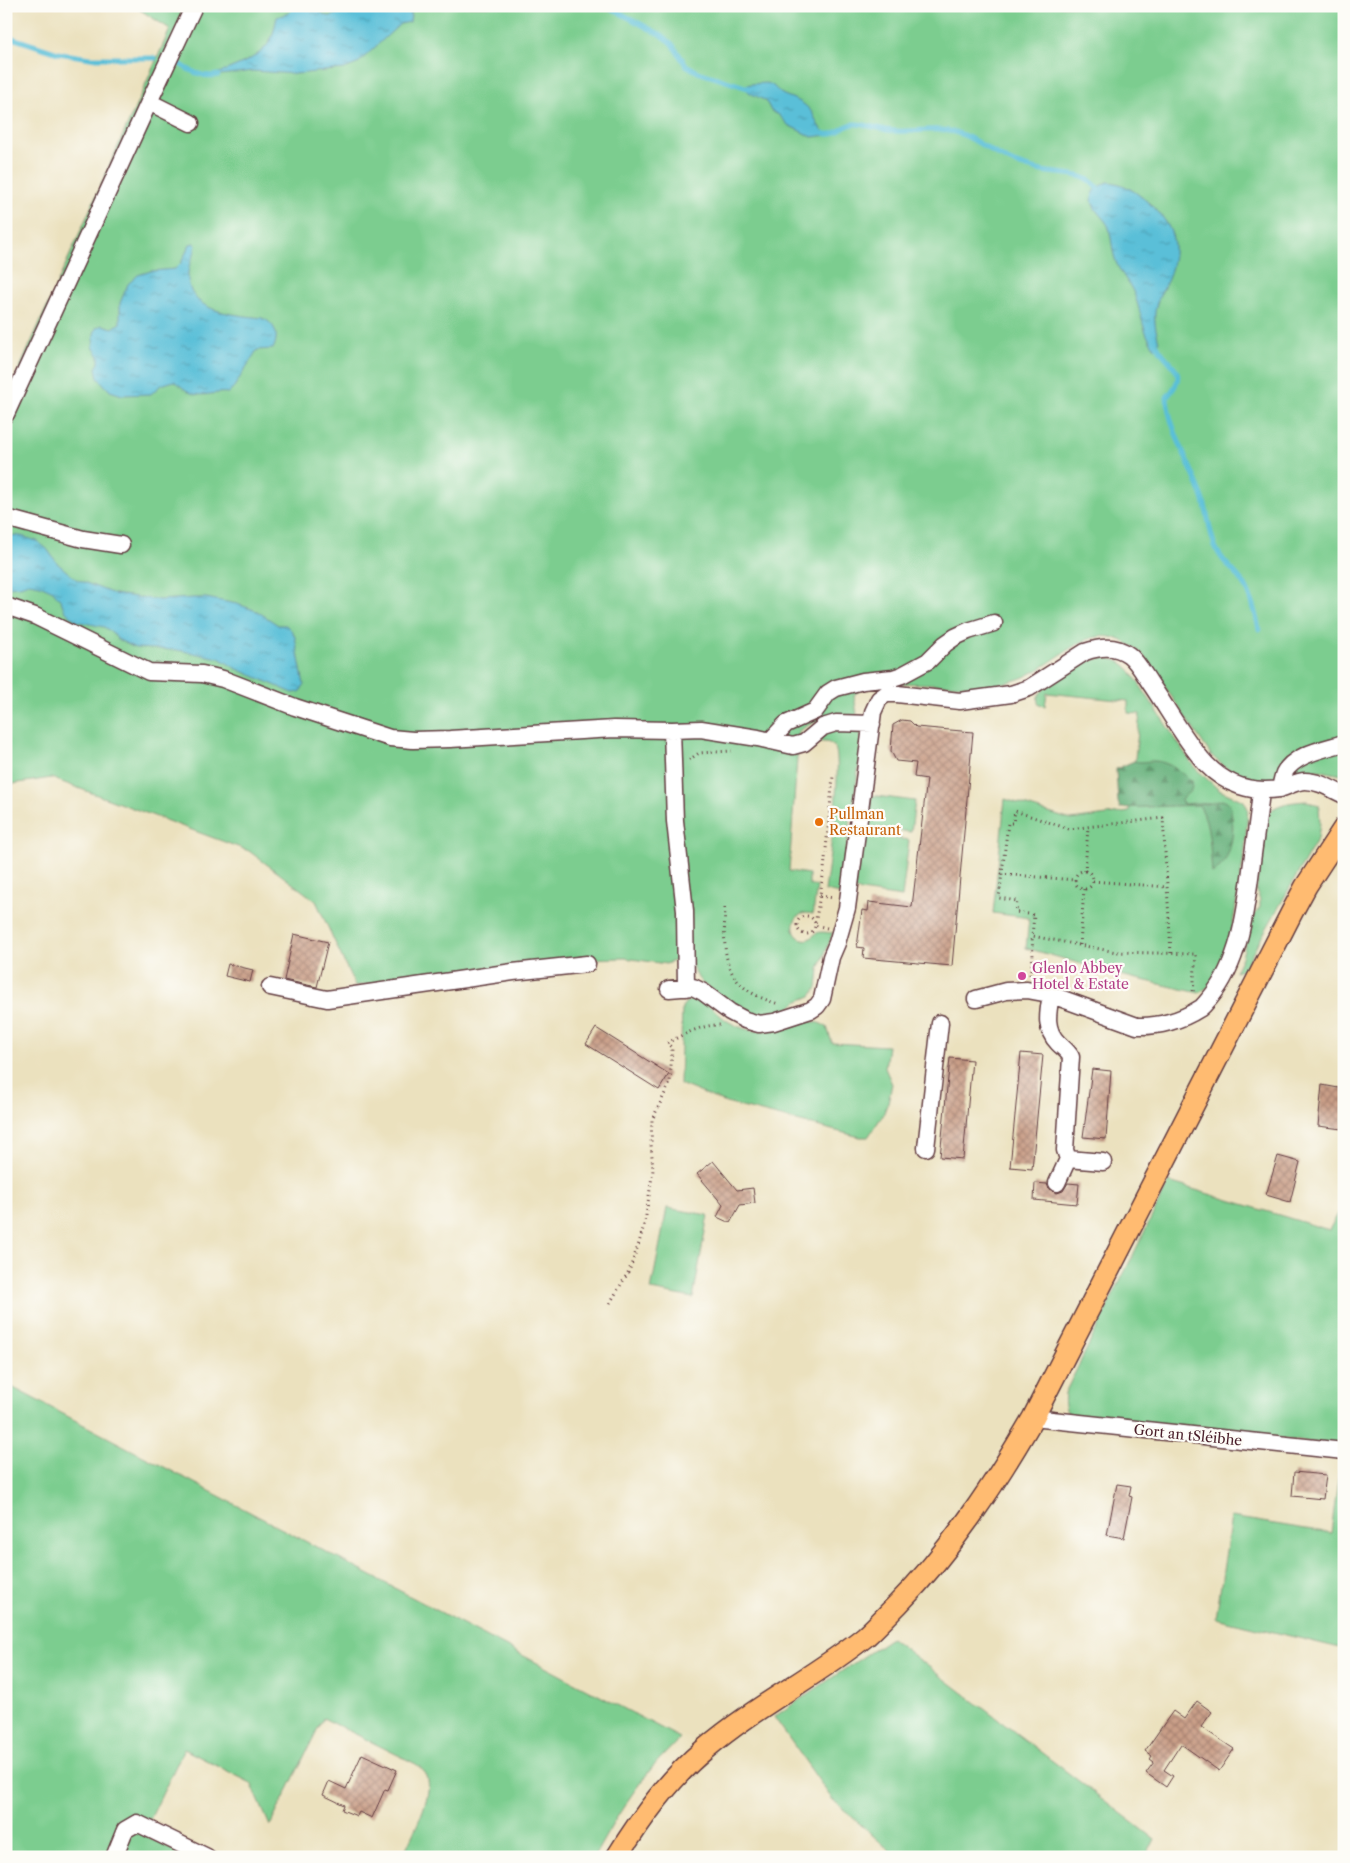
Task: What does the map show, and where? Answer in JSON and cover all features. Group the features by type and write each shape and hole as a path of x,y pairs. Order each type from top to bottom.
{"main road":[{"path":"617,1857 650,1808 680,1772 700,1753 741,1721 867,1635 937,1563 960,1531 996,1480 1033,1418 1278,938 1306,886 1344,828"}],"street":[{"path":"6,414 194,6"},
{"path":"149,102 191,123"},
{"path":"6,518 83,539 121,545"},
{"path":"6,606 34,616 149,672 202,674 223,679 390,738 413,740 450,739 614,729 701,729 758,738 793,746 804,743 823,727 836,722 872,724"},
{"path":"770,741 786,724 806,717 815,711 828,694 836,688 863,681 893,678 902,675 928,661 945,644 955,638 968,631 994,623"},
{"path":"672,730 675,822 685,911 678,988 693,987 730,1012 745,1020 759,1024 774,1022 817,1006 822,999 831,957 847,908 873,712 879,699 886,694 960,701 1011,694 1029,688 1085,652 1094,648 1105,647 1129,655 1197,753 1218,775 1237,786 1256,791 1280,788 1303,781 1319,782 1344,795"},
{"path":"1280,788 1285,772 1295,762 1309,754 1344,743"},
{"path":"976,999 1006,991 1028,990 1051,995 1138,1026 1161,1024 1200,1009 1216,990 1232,960 1241,930 1247,901 1261,790"},
{"path":"270,987 327,999 513,972 587,964"},
{"path":"1051,995 1047,1019 1049,1031 1056,1042 1069,1052 1071,1057 1065,1150 1068,1159 1057,1183"},
{"path":"926,1148 940,1023"},
{"path":"1068,1159 1103,1162"},
{"name":"Gort an tSléibhe","path":"1033,1418 1344,1451"},
{"path":"114,1857 125,1830 137,1823 208,1857"}],"path":[{"path":"674,778 691,757 699,753 739,751"},
{"path":"833,776 824,870 815,925 813,931 805,934 800,932 797,924 805,916 811,918 815,925 840,931"},
{"path":"1028,990 1033,956 1034,915 1016,912 1016,901 998,898 1008,823 1013,823 1015,811 1069,829 1163,818 1171,953"},
{"path":"1085,871 1088,827"},
{"path":"1085,871 1079,873 1075,880 1076,886 1084,889 1089,888 1093,881"},
{"path":"1085,871 1090,874 1093,881"},
{"path":"1001,874 1075,880"},
{"path":"1093,881 1167,887"},
{"path":"1080,945 1084,889"},
{"path":"725,908 725,952 730,972 738,984 771,1002 804,1011"},
{"path":"1032,936 1116,952 1196,954 1192,1002 1195,1011"},
{"path":"610,1303 629,1271 645,1222 652,1170 650,1144 652,1120 670,1083 671,1076 672,1048 667,1043"}],"green space":[{"path":"134,6 1344,6 1344,774 1310,770 1265,781 1246,778 1228,769 1211,755 1144,656 1127,643 1112,637 1098,637 1085,641 1017,680 980,686 898,684 879,685 864,689 854,695 857,715 826,718 799,731 789,871 809,874 809,885 817,886 813,914 806,913 800,915 796,918 794,928 798,937 803,939 809,939 819,932 833,933 819,969 817,988 811,996 796,1002 788,1010 768,1017 747,1014 703,984 680,950 677,960 666,964 625,958 579,959 355,986 316,901 249,851 51,778 6,785 6,399 170,29"},
{"path":"1104,658 1118,661 1130,670 1194,767 1219,790 1244,801 1248,809 1245,850 1230,942 1220,969 1211,985 1199,993 1120,975 1026,948 1029,918 993,913 1005,799 1071,820 1129,812 1140,714 1128,713 1128,701 1047,693 1045,706 1039,705 1038,700 1043,690 1064,674 1079,665"},
{"path":"828,731 861,731 860,758 840,894 825,891 837,774 835,748 829,743 818,742"},
{"path":"1134,761 1159,761 1174,768 1192,781 1190,791 1181,801 1183,804 1207,804 1222,800 1229,803 1233,825 1232,841 1227,855 1219,868 1212,873 1208,829 1199,805 1120,808 1116,769"},
{"path":"868,795 915,801 911,832 863,826"},
{"path":"1307,801 1319,805 1320,823 1318,838 1243,970 1235,972 1242,957 1251,921 1260,907 1260,900 1256,891 1266,816 1279,806"},
{"path":"862,834 909,840 902,897 854,890"},
{"path":"694,999 702,1001 733,1024 749,1030 768,1030 793,1023 810,1021 827,1027 832,1043 888,1046 885,1068 892,1084 883,1115 868,1137 860,1137 726,1103 680,1084 682,1007 686,1002"},
{"path":"1169,1182 1329,1230 1344,1203 1344,1446 1069,1415 1065,1404 1065,1393"},
{"path":"667,1208 708,1215 693,1298 651,1290"},
{"path":"6,1384 680,1738 654,1765 635,1790 594,1857 405,1857 405,1851 428,1793 426,1774 416,1764 323,1718 270,1826 251,1783 184,1749 143,1834 186,1857 6,1857"},
{"path":"1340,1464 1344,1465 1344,1649 1216,1618 1231,1517 1331,1533"},
{"path":"891,1638 1155,1839 1146,1857 897,1857 832,1799 774,1717"}],"water":[{"path":"296,6 318,6 323,14 330,16 337,13 343,6 412,6 410,22 400,24 357,64 344,69 296,74 253,71 212,76 252,58 265,48 270,41 277,17 289,13"},
{"path":"766,83 810,110 820,128 828,135 812,137 788,125 779,115 771,111 766,101 750,93 743,86"},
{"path":"1109,182 1126,186 1149,203 1165,220 1173,238 1174,257 1172,267 1155,311 1155,324 1159,342 1155,348 1145,331 1134,294 1116,262 1109,228 1094,207 1092,196 1095,190"},
{"path":"194,243 196,246 188,272 189,286 194,296 202,304 213,309 266,320 273,326 276,334 273,349 257,350 234,387 228,393 195,394 174,381 161,385 151,394 122,395 110,391 98,378 96,368 99,363 99,356 93,347 96,328 102,325 113,328 120,323 120,303 128,284 138,275 151,271 175,269 181,263 190,244"},
{"path":"6,535 21,536 37,541 47,549 58,564 76,579 114,594 159,600 206,598 237,604 257,611 278,625 286,625 295,637 304,685 300,692 293,693 235,668 219,658 177,650 135,648 117,639 113,633 104,627 76,621 65,611 61,601 53,591 40,585 29,583 6,587"}],"building":[{"path":"902,720 910,721 916,727 973,732 952,966 863,958 864,948 857,947 862,910 868,911 869,902 912,907 927,779 914,777 916,763 896,761 891,751 893,725"},
{"path":"294,934 328,942 317,987 284,980"},
{"path":"228,964 253,970 250,982 225,976"},
{"path":"596,1028 669,1074 659,1090 586,1044"},
{"path":"1021,1053 1043,1055 1032,1169 1010,1167"},
{"path":"950,1058 972,1060 963,1159 940,1157"},
{"path":"1092,1069 1111,1071 1106,1139 1083,1137"},
{"path":"1322,1085 1344,1089 1342,1129 1318,1126"},
{"path":"1278,1156 1300,1162 1290,1202 1266,1195"},
{"path":"713,1161 737,1190 753,1188 755,1203 740,1205 730,1223 717,1217 723,1205 697,1174"},
{"path":"1035,1183 1047,1184 1049,1189 1057,1193 1063,1191 1068,1183 1079,1184 1077,1204 1034,1200"},
{"path":"1294,1472 1326,1475 1323,1499 1292,1496"},
{"path":"1117,1484 1131,1486 1129,1496 1132,1497 1124,1538 1107,1535"},
{"path":"1197,1701 1212,1712 1201,1727 1234,1749 1219,1771 1181,1744 1164,1770 1173,1776 1166,1787 1146,1773 1154,1762 1150,1759 1152,1756 1145,1751 1173,1711 1184,1719"},
{"path":"362,1754 397,1770 388,1790 385,1789 372,1818 359,1812 357,1816 342,1810 344,1805 323,1795 329,1781 346,1789"}],"waterway":[{"path":"607,6 663,36 672,44 686,65 698,72 748,88"},
{"path":"6,36 58,53 90,58 155,58"},
{"path":"180,64 198,74 218,75"},
{"path":"823,133 836,133 854,124 890,131 950,131 966,136 1016,164 1042,171 1082,177 1089,180 1100,192"},
{"path":"1155,340 1159,349 1177,373 1178,379 1175,387 1167,397 1168,409 1176,434 1203,498 1215,546 1221,558 1244,583 1253,604 1259,629"}],"place":[{"name":"Pullman Restaurant","path":"819,822"},
{"name":"Glenlo Abbey Hotel & Estate","path":"1022,976"}]}
